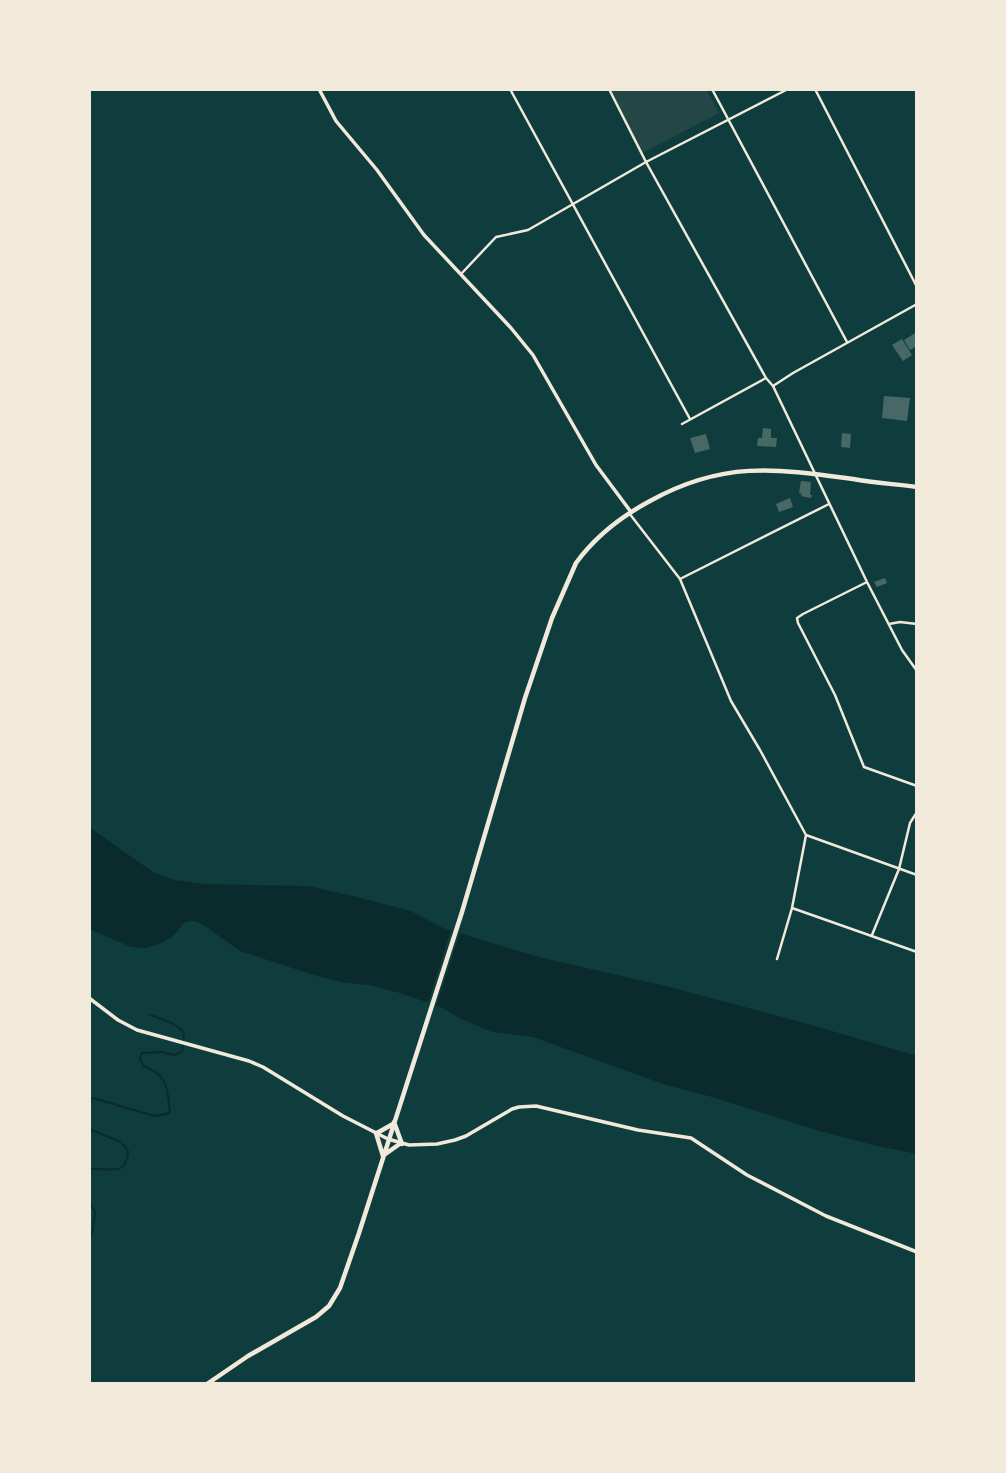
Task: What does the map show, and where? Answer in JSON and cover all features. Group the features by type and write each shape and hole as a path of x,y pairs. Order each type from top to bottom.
{"main road":[{"path":"207,1384 248,1356 316,1317 333,1301 350,1262 422,1038 525,698 552,618 582,555 630,512 672,489 713,475 762,470 814,473 917,487"},
{"path":"384,1156 376,1133 394,1123"},
{"path":"384,1156 401,1143 394,1123"}],"street":[{"path":"319,89 348,137 377,170 424,235 533,355 596,465 680,579 731,701 806,835 792,908 777,959"},
{"path":"510,89 690,419"},
{"path":"609,89 646,162 766,378 773,386 888,624 917,671"},
{"path":"712,89 847,342"},
{"path":"460,275 496,237 528,230 646,162 788,89"},
{"path":"816,89 917,287"},
{"path":"773,386 917,304"},
{"path":"682,424 766,378"},
{"path":"680,579 829,504"},
{"path":"867,582 803,614 797,618 798,623 835,695 864,767 917,786"},
{"path":"888,624 917,624"},
{"path":"872,935 898,869 910,823 917,813"},
{"path":"806,835 917,875"},
{"path":"792,908 917,952"},
{"path":"89,998 118,1020 137,1030 263,1067 343,1116 401,1143 424,1146 461,1139 499,1115 519,1107 554,1109 638,1130 691,1138 747,1175 826,1216 917,1252"}],"shaded area":[{"path":"610,89 706,89 719,113 642,153"},
{"path":"89,827 153,872 174,880 204,884 308,886 349,895 411,911 443,928 518,951 666,986 917,1056 917,1154 816,1130 663,1084 533,1037 492,1032 443,1008 400,993 317,976 240,951 202,924 193,921 185,922 172,937 159,944 146,948 131,947 89,929"}],"pier":[{"path":"452,927 461,930 435,1009 427,1006"}],"building":[{"path":"917,332 917,346 910,350 904,340"},
{"path":"902,339 912,355 903,361 892,345"},
{"path":"884,396 910,398 907,421 882,418"},
{"path":"763,428 771,429 771,438 777,438 776,447 757,446 758,438 762,438"},
{"path":"842,433 851,434 850,448 841,447"},
{"path":"706,434 710,449 695,453 690,438"},
{"path":"801,481 811,482 811,498 799,493"},
{"path":"790,498 793,507 779,512 776,504"},
{"path":"885,578 887,583 877,587 874,582"}],"waterway":[{"path":"89,1099 154,1116 170,1112 165,1083 157,1073 143,1066 140,1059 142,1053 161,1052 175,1055 182,1051 184,1034 173,1024 150,1015"},
{"path":"89,1129 121,1142 128,1151 127,1159 120,1168 89,1169"},
{"path":"89,1202 95,1212 89,1239"}]}
